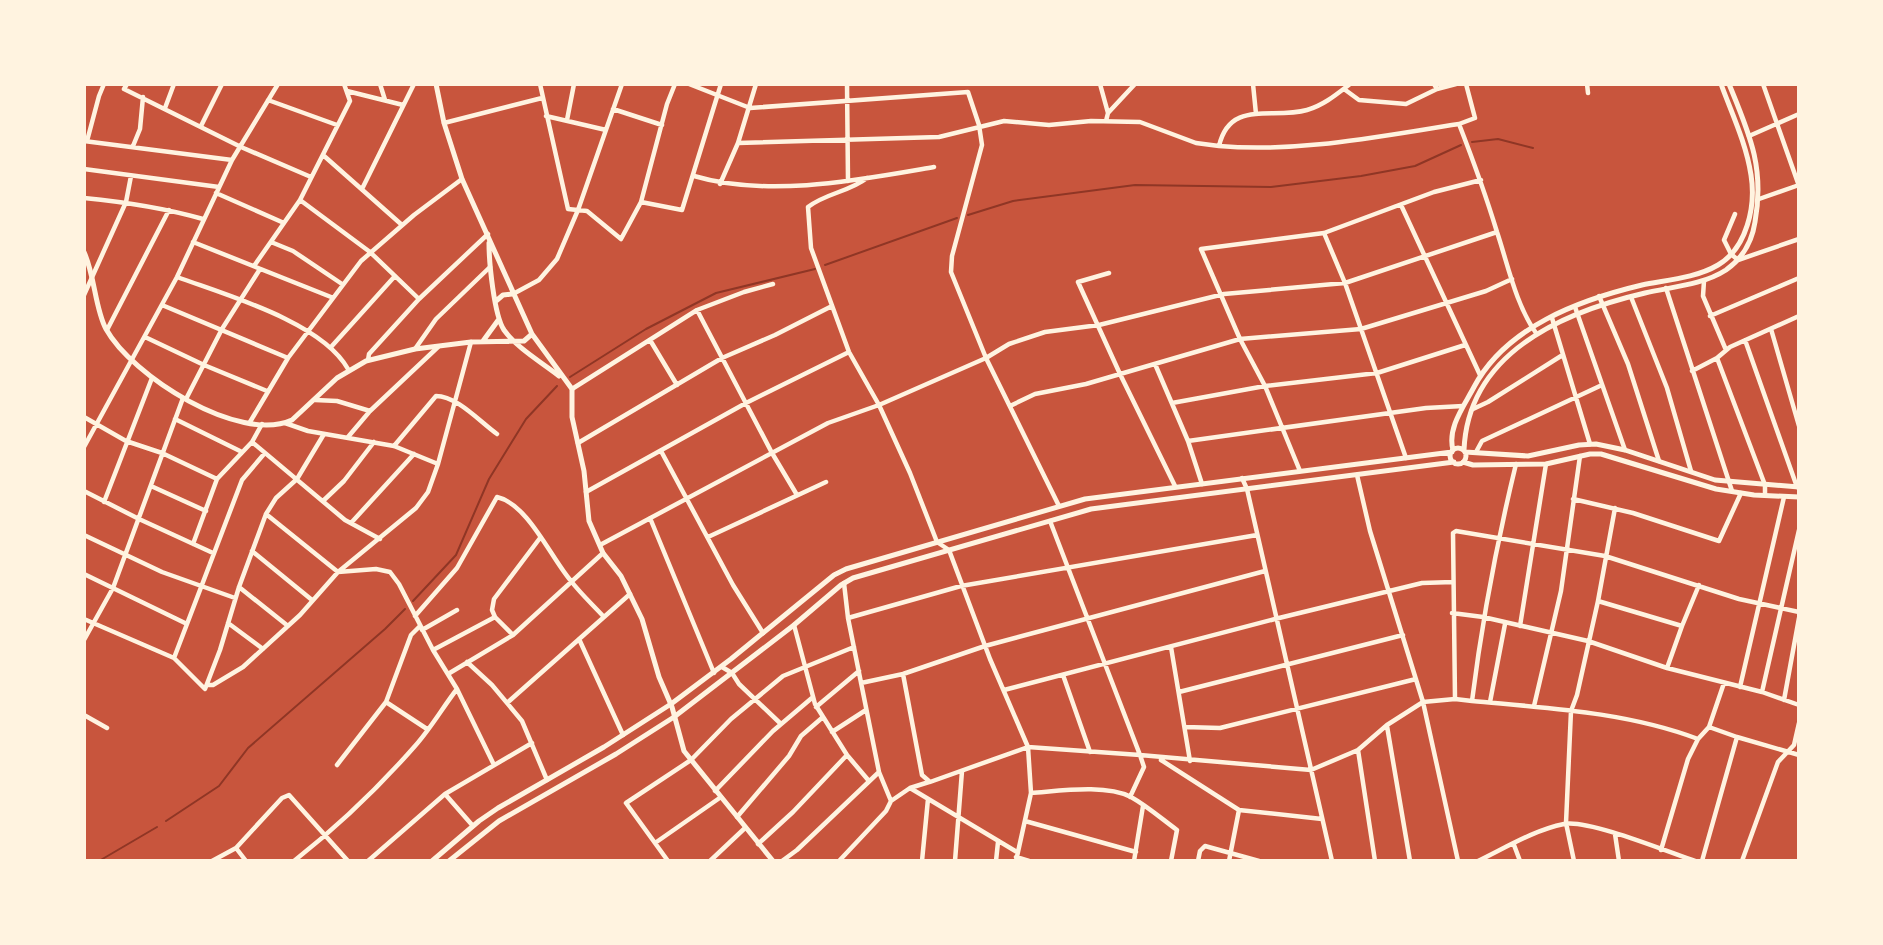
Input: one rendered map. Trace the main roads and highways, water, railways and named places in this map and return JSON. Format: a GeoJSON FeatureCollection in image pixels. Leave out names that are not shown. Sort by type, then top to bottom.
{"type":"FeatureCollection","features":[{"type":"Feature","properties":{"kind":"main road"},"geometry":{"type":"LineString","coordinates":[[436,84],[444,123],[463,180],[512,294],[532,334],[572,389],[572,417],[589,521],[603,553],[621,576],[642,619],[684,751],[773,861]]}},
{"type":"Feature","properties":{"kind":"main road"},"geometry":{"type":"LineString","coordinates":[[1454,462],[1451,434],[1480,375],[1493,358],[1532,327],[1600,296],[1700,273],[1720,264],[1737,249],[1745,232],[1750,209],[1751,177],[1745,149],[1720,84]]}},
{"type":"Feature","properties":{"kind":"main road"},"geometry":{"type":"LineString","coordinates":[[1463,462],[1465,431],[1487,380],[1499,364],[1536,333],[1603,304],[1703,281],[1725,271],[1744,254],[1753,234],[1760,182],[1753,148],[1729,84]]}},
{"type":"Feature","properties":{"kind":"main road"},"geometry":{"type":"LineString","coordinates":[[1745,149],[1753,148]]}},
{"type":"Feature","properties":{"kind":"main road"},"geometry":{"type":"LineString","coordinates":[[489,236],[490,267],[499,319],[514,341],[564,380]]}},
{"type":"Feature","properties":{"kind":"main road"},"geometry":{"type":"LineString","coordinates":[[84,252],[107,330],[133,360],[152,378],[184,398],[218,416],[250,422],[285,423],[292,420],[348,369],[368,360],[415,349],[471,342],[524,341],[532,334]]}},
{"type":"Feature","properties":{"kind":"main road"},"geometry":{"type":"LineString","coordinates":[[496,302],[503,295],[512,294]]}},
{"type":"Feature","properties":{"kind":"main road"},"geometry":{"type":"LineString","coordinates":[[483,341],[499,319]]}},
{"type":"Feature","properties":{"kind":"main road"},"geometry":{"type":"LineString","coordinates":[[432,861],[498,808],[671,704],[841,572],[1059,506],[1100,496],[1406,458],[1460,448],[1464,451],[1528,456],[1590,444],[1625,450],[1729,482],[1798,487]]}},
{"type":"Feature","properties":{"kind":"main road"},"geometry":{"type":"LineString","coordinates":[[449,861],[499,821],[674,718],[844,583],[853,578],[1050,521],[1099,508],[1454,462],[1473,465],[1546,464],[1601,454],[1732,492],[1799,497]]}},
{"type":"Feature","properties":{"kind":"waterway"},"geometry":{"type":"LineString","coordinates":[[1472,142],[1498,139],[1533,148]]}},
{"type":"Feature","properties":{"kind":"waterway"},"geometry":{"type":"LineString","coordinates":[[968,215],[1013,201],[1135,185],[1271,187],[1361,176],[1415,166],[1461,145]]}},
{"type":"Feature","properties":{"kind":"waterway"},"geometry":{"type":"LineString","coordinates":[[825,265],[957,218]]}},
{"type":"Feature","properties":{"kind":"waterway"},"geometry":{"type":"LineString","coordinates":[[570,377],[646,329],[716,293],[815,269]]}},
{"type":"Feature","properties":{"kind":"waterway"},"geometry":{"type":"LineString","coordinates":[[413,601],[456,555],[489,479],[526,419],[557,386]]}},
{"type":"Feature","properties":{"kind":"waterway"},"geometry":{"type":"LineString","coordinates":[[166,821],[219,786],[248,748],[405,609]]}},
{"type":"Feature","properties":{"kind":"waterway"},"geometry":{"type":"LineString","coordinates":[[99,861],[157,827]]}}]}
